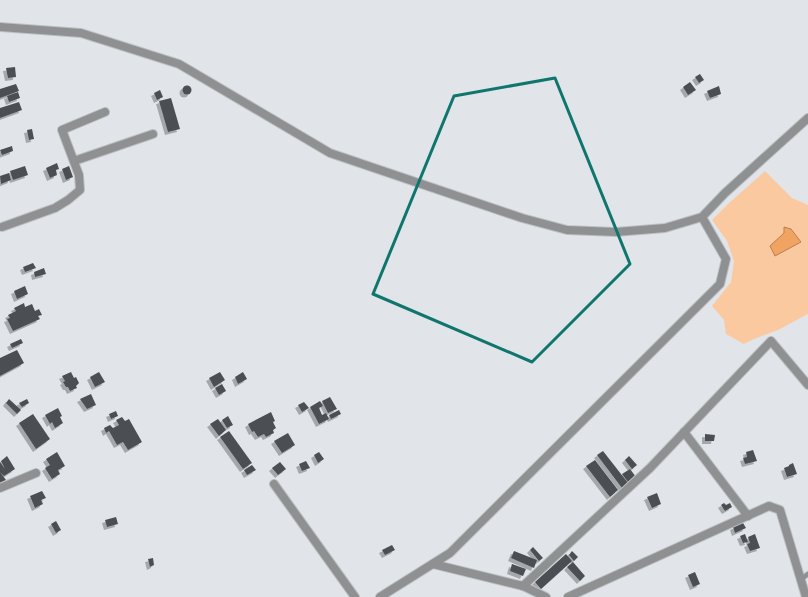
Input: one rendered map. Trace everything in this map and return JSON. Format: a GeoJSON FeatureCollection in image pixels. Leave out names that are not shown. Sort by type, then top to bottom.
{"type":"FeatureCollection","features":[{"type":"Feature","properties":{"kind":"street"},"geometry":{"type":"LineString","coordinates":[[0,27],[81,33],[179,64],[330,153],[522,218],[567,230],[616,232],[665,228],[702,217],[725,193],[808,118]]}},
{"type":"Feature","properties":{"kind":"street"},"geometry":{"type":"LineString","coordinates":[[1,225],[54,208],[68,200],[80,190],[79,175],[62,130],[105,112]]}},
{"type":"Feature","properties":{"kind":"street"},"geometry":{"type":"LineString","coordinates":[[74,161],[153,134]]}},
{"type":"Feature","properties":{"kind":"street"},"geometry":{"type":"LineString","coordinates":[[380,597],[450,553],[720,284],[726,259],[702,217]]}},
{"type":"Feature","properties":{"kind":"street"},"geometry":{"type":"LineString","coordinates":[[523,586],[650,468],[771,341],[808,385]]}},
{"type":"Feature","properties":{"kind":"street"},"geometry":{"type":"LineString","coordinates":[[684,432],[748,516]]}},
{"type":"Feature","properties":{"kind":"street"},"geometry":{"type":"LineString","coordinates":[[0,488],[36,473]]}},
{"type":"Feature","properties":{"kind":"street"},"geometry":{"type":"LineString","coordinates":[[274,484],[355,597]]}},
{"type":"Feature","properties":{"kind":"street"},"geometry":{"type":"LineString","coordinates":[[568,597],[769,506],[780,510],[806,597]]}},
{"type":"Feature","properties":{"kind":"street"},"geometry":{"type":"LineString","coordinates":[[433,564],[523,586],[546,597]]}},
{"type":"Feature","properties":{"kind":"lane"},"geometry":{"type":"LineString","coordinates":[[800,580],[808,574]]}},
{"type":"Feature","properties":{"kind":"highlighted area"},"geometry":{"type":"Polygon","coordinates":[[[555,78],[630,264],[532,362],[373,294],[454,96],[555,78]]]}},
{"type":"Feature","properties":{"kind":"shaded area"},"geometry":{"type":"Polygon","coordinates":[[[765,171],[792,198],[808,205],[808,314],[778,330],[744,344],[726,334],[724,320],[712,306],[731,282],[734,261],[727,241],[712,220],[765,171]]]}},
{"type":"Feature","properties":{"kind":"shaded area"},"geometry":{"type":"Polygon","coordinates":[[[784,227],[791,229],[801,242],[775,256],[770,246],[784,233],[784,227]]]}},
{"type":"Feature","properties":{"kind":"building"},"geometry":{"type":"Polygon","coordinates":[[[15,67],[16,77],[8,78],[6,68],[15,67]]]}},
{"type":"Feature","properties":{"kind":"building"},"geometry":{"type":"Polygon","coordinates":[[[700,74],[704,80],[699,83],[695,77],[700,74]]]}},
{"type":"Feature","properties":{"kind":"building"},"geometry":{"type":"Polygon","coordinates":[[[690,82],[696,90],[688,95],[683,87],[690,82]]]}},
{"type":"Feature","properties":{"kind":"building"},"geometry":{"type":"Polygon","coordinates":[[[16,84],[19,91],[0,98],[0,89],[16,84]]]}},
{"type":"Feature","properties":{"kind":"building"},"geometry":{"type":"Polygon","coordinates":[[[187,85],[192,90],[187,95],[182,90],[187,85]]]}},
{"type":"Feature","properties":{"kind":"building"},"geometry":{"type":"Polygon","coordinates":[[[719,86],[721,94],[710,98],[707,91],[719,86]]]}},
{"type":"Feature","properties":{"kind":"building"},"geometry":{"type":"Polygon","coordinates":[[[160,90],[163,97],[157,100],[154,93],[160,90]]]}},
{"type":"Feature","properties":{"kind":"building"},"geometry":{"type":"Polygon","coordinates":[[[18,92],[20,98],[9,102],[7,96],[18,92]]]}},
{"type":"Feature","properties":{"kind":"building"},"geometry":{"type":"Polygon","coordinates":[[[171,98],[180,129],[168,132],[159,101],[171,98]]]}},
{"type":"Feature","properties":{"kind":"building"},"geometry":{"type":"Polygon","coordinates":[[[19,102],[22,110],[0,118],[0,108],[19,102]]]}},
{"type":"Feature","properties":{"kind":"building"},"geometry":{"type":"Polygon","coordinates":[[[32,129],[34,139],[29,140],[27,130],[32,129]]]}},
{"type":"Feature","properties":{"kind":"building"},"geometry":{"type":"Polygon","coordinates":[[[12,146],[13,151],[2,155],[0,150],[12,146]]]}},
{"type":"Feature","properties":{"kind":"building"},"geometry":{"type":"Polygon","coordinates":[[[57,163],[59,169],[56,170],[57,175],[50,178],[46,168],[57,163]]]}},
{"type":"Feature","properties":{"kind":"building"},"geometry":{"type":"Polygon","coordinates":[[[25,166],[28,175],[13,180],[10,171],[25,166]]]}},
{"type":"Feature","properties":{"kind":"building"},"geometry":{"type":"Polygon","coordinates":[[[69,166],[73,177],[66,180],[62,169],[69,166]]]}},
{"type":"Feature","properties":{"kind":"building"},"geometry":{"type":"Polygon","coordinates":[[[9,173],[11,180],[1,184],[0,176],[9,173]]]}},
{"type":"Feature","properties":{"kind":"building"},"geometry":{"type":"Polygon","coordinates":[[[33,263],[36,268],[25,272],[23,267],[33,263]]]}},
{"type":"Feature","properties":{"kind":"building"},"geometry":{"type":"Polygon","coordinates":[[[44,268],[46,274],[35,277],[34,272],[44,268]]]}},
{"type":"Feature","properties":{"kind":"building"},"geometry":{"type":"Polygon","coordinates":[[[25,286],[28,294],[17,299],[14,291],[25,286]]]}},
{"type":"Feature","properties":{"kind":"building"},"geometry":{"type":"Polygon","coordinates":[[[24,303],[25,307],[32,304],[35,311],[39,309],[42,315],[38,316],[40,319],[13,331],[7,319],[10,318],[8,315],[16,311],[14,308],[24,303]]]}},
{"type":"Feature","properties":{"kind":"building"},"geometry":{"type":"Polygon","coordinates":[[[21,339],[23,343],[12,348],[10,344],[21,339]]]}},
{"type":"Feature","properties":{"kind":"building"},"geometry":{"type":"Polygon","coordinates":[[[17,350],[24,363],[0,376],[0,358],[17,350]]]}},
{"type":"Feature","properties":{"kind":"building"},"geometry":{"type":"Polygon","coordinates":[[[71,372],[79,383],[76,386],[77,388],[70,391],[63,382],[65,381],[62,376],[71,372]]]}},
{"type":"Feature","properties":{"kind":"building"},"geometry":{"type":"Polygon","coordinates":[[[99,372],[105,382],[95,387],[90,377],[99,372]]]}},
{"type":"Feature","properties":{"kind":"building"},"geometry":{"type":"Polygon","coordinates":[[[220,372],[225,380],[214,387],[209,378],[220,372]]]}},
{"type":"Feature","properties":{"kind":"building"},"geometry":{"type":"Polygon","coordinates":[[[243,372],[247,379],[238,384],[235,377],[243,372]]]}},
{"type":"Feature","properties":{"kind":"building"},"geometry":{"type":"Polygon","coordinates":[[[222,384],[226,391],[219,395],[215,388],[222,384]]]}},
{"type":"Feature","properties":{"kind":"building"},"geometry":{"type":"Polygon","coordinates":[[[91,394],[96,405],[87,409],[80,399],[91,394]]]}},
{"type":"Feature","properties":{"kind":"building"},"geometry":{"type":"Polygon","coordinates":[[[330,397],[337,409],[328,413],[322,401],[330,397]]]}},
{"type":"Feature","properties":{"kind":"building"},"geometry":{"type":"Polygon","coordinates":[[[9,399],[21,410],[17,414],[6,403],[9,399]]]}},
{"type":"Feature","properties":{"kind":"building"},"geometry":{"type":"Polygon","coordinates":[[[27,399],[29,403],[22,407],[19,403],[27,399]]]}},
{"type":"Feature","properties":{"kind":"building"},"geometry":{"type":"Polygon","coordinates":[[[320,401],[323,406],[319,408],[322,415],[326,413],[329,419],[319,424],[310,407],[320,401]]]}},
{"type":"Feature","properties":{"kind":"building"},"geometry":{"type":"Polygon","coordinates":[[[304,402],[309,408],[302,412],[298,405],[304,402]]]}},
{"type":"Feature","properties":{"kind":"building"},"geometry":{"type":"Polygon","coordinates":[[[58,408],[62,416],[60,417],[63,423],[55,428],[52,422],[50,424],[45,415],[58,408]]]}},
{"type":"Feature","properties":{"kind":"building"},"geometry":{"type":"Polygon","coordinates":[[[339,410],[341,414],[331,419],[329,415],[339,410]]]}},
{"type":"Feature","properties":{"kind":"building"},"geometry":{"type":"Polygon","coordinates":[[[116,411],[118,416],[111,419],[109,414],[116,411]]]}},
{"type":"Feature","properties":{"kind":"building"},"geometry":{"type":"Polygon","coordinates":[[[271,412],[276,428],[273,430],[274,433],[266,437],[264,434],[258,437],[254,431],[252,432],[248,424],[271,412]]]}},
{"type":"Feature","properties":{"kind":"building"},"geometry":{"type":"Polygon","coordinates":[[[33,414],[50,439],[36,449],[19,423],[33,414]]]}},
{"type":"Feature","properties":{"kind":"building"},"geometry":{"type":"Polygon","coordinates":[[[228,416],[233,425],[227,428],[222,420],[228,416]]]}},
{"type":"Feature","properties":{"kind":"building"},"geometry":{"type":"Polygon","coordinates":[[[122,417],[125,421],[129,419],[142,442],[128,450],[123,442],[117,445],[109,431],[106,433],[104,428],[110,425],[113,428],[119,425],[116,420],[122,417]]]}},
{"type":"Feature","properties":{"kind":"building"},"geometry":{"type":"Polygon","coordinates":[[[218,419],[226,430],[219,436],[210,424],[218,419]]]}},
{"type":"Feature","properties":{"kind":"building"},"geometry":{"type":"Polygon","coordinates":[[[229,431],[252,463],[243,469],[220,437],[229,431]]]}},
{"type":"Feature","properties":{"kind":"building"},"geometry":{"type":"Polygon","coordinates":[[[288,433],[295,445],[282,453],[274,441],[288,433]]]}},
{"type":"Feature","properties":{"kind":"building"},"geometry":{"type":"Polygon","coordinates":[[[705,434],[715,435],[714,441],[705,441],[705,434]]]}},
{"type":"Feature","properties":{"kind":"building"},"geometry":{"type":"Polygon","coordinates":[[[753,450],[757,461],[745,464],[743,458],[747,457],[746,452],[753,450]]]}},
{"type":"Feature","properties":{"kind":"building"},"geometry":{"type":"Polygon","coordinates":[[[603,451],[628,483],[622,488],[597,455],[603,451]]]}},
{"type":"Feature","properties":{"kind":"building"},"geometry":{"type":"Polygon","coordinates":[[[57,452],[65,466],[58,470],[60,474],[52,479],[45,468],[50,465],[46,459],[57,452]]]}},
{"type":"Feature","properties":{"kind":"building"},"geometry":{"type":"Polygon","coordinates":[[[319,452],[324,459],[318,463],[314,455],[319,452]]]}},
{"type":"Feature","properties":{"kind":"building"},"geometry":{"type":"Polygon","coordinates":[[[7,456],[15,469],[4,476],[0,472],[0,462],[5,469],[1,461],[7,456]]]}},
{"type":"Feature","properties":{"kind":"building"},"geometry":{"type":"Polygon","coordinates":[[[629,456],[637,465],[632,469],[625,460],[629,456]]]}},
{"type":"Feature","properties":{"kind":"building"},"geometry":{"type":"Polygon","coordinates":[[[595,460],[618,490],[610,497],[586,466],[595,460]]]}},
{"type":"Feature","properties":{"kind":"building"},"geometry":{"type":"Polygon","coordinates":[[[306,461],[310,468],[302,471],[299,464],[306,461]]]}},
{"type":"Feature","properties":{"kind":"building"},"geometry":{"type":"Polygon","coordinates":[[[280,462],[286,469],[278,475],[272,468],[280,462]]]}},
{"type":"Feature","properties":{"kind":"building"},"geometry":{"type":"Polygon","coordinates":[[[793,463],[797,474],[787,477],[784,468],[793,463]]]}},
{"type":"Feature","properties":{"kind":"building"},"geometry":{"type":"Polygon","coordinates":[[[252,465],[256,470],[247,475],[244,470],[252,465]]]}},
{"type":"Feature","properties":{"kind":"building"},"geometry":{"type":"Polygon","coordinates":[[[630,469],[636,477],[628,482],[622,474],[630,469]]]}},
{"type":"Feature","properties":{"kind":"building"},"geometry":{"type":"Polygon","coordinates":[[[0,472],[6,480],[0,483],[0,472]]]}},
{"type":"Feature","properties":{"kind":"building"},"geometry":{"type":"Polygon","coordinates":[[[42,491],[46,498],[41,500],[43,504],[35,508],[30,496],[42,491]]]}},
{"type":"Feature","properties":{"kind":"building"},"geometry":{"type":"Polygon","coordinates":[[[657,493],[661,504],[652,508],[647,497],[657,493]]]}},
{"type":"Feature","properties":{"kind":"building"},"geometry":{"type":"Polygon","coordinates":[[[724,503],[726,505],[730,503],[732,507],[725,511],[721,505],[724,503]]]}},
{"type":"Feature","properties":{"kind":"building"},"geometry":{"type":"Polygon","coordinates":[[[116,517],[118,524],[107,527],[105,520],[116,517]]]}},
{"type":"Feature","properties":{"kind":"building"},"geometry":{"type":"Polygon","coordinates":[[[56,521],[61,530],[56,533],[51,524],[56,521]]]}},
{"type":"Feature","properties":{"kind":"building"},"geometry":{"type":"Polygon","coordinates":[[[743,523],[746,528],[735,533],[733,527],[743,523]]]}},
{"type":"Feature","properties":{"kind":"building"},"geometry":{"type":"Polygon","coordinates":[[[745,534],[748,542],[743,543],[740,536],[745,534]]]}},
{"type":"Feature","properties":{"kind":"building"},"geometry":{"type":"Polygon","coordinates":[[[755,534],[760,548],[750,551],[747,544],[750,543],[748,537],[755,534]]]}},
{"type":"Feature","properties":{"kind":"building"},"geometry":{"type":"Polygon","coordinates":[[[392,545],[395,550],[385,555],[382,550],[392,545]]]}},
{"type":"Feature","properties":{"kind":"building"},"geometry":{"type":"Polygon","coordinates":[[[533,547],[543,558],[539,561],[530,550],[533,547]]]}},
{"type":"Feature","properties":{"kind":"building"},"geometry":{"type":"Polygon","coordinates":[[[514,551],[537,560],[534,568],[511,558],[514,551]]]}},
{"type":"Feature","properties":{"kind":"building"},"geometry":{"type":"Polygon","coordinates":[[[572,551],[578,557],[574,561],[569,555],[572,551]]]}},
{"type":"Feature","properties":{"kind":"building"},"geometry":{"type":"Polygon","coordinates":[[[566,554],[572,561],[541,589],[535,582],[566,554]]]}},
{"type":"Feature","properties":{"kind":"building"},"geometry":{"type":"Polygon","coordinates":[[[153,558],[154,565],[150,567],[148,559],[153,558]]]}},
{"type":"Feature","properties":{"kind":"building"},"geometry":{"type":"Polygon","coordinates":[[[573,562],[585,576],[580,581],[567,567],[573,562]]]}},
{"type":"Feature","properties":{"kind":"building"},"geometry":{"type":"Polygon","coordinates":[[[512,564],[526,569],[523,576],[510,571],[512,564]]]}},
{"type":"Feature","properties":{"kind":"building"},"geometry":{"type":"Polygon","coordinates":[[[695,572],[700,584],[693,587],[688,575],[695,572]]]}}]}
